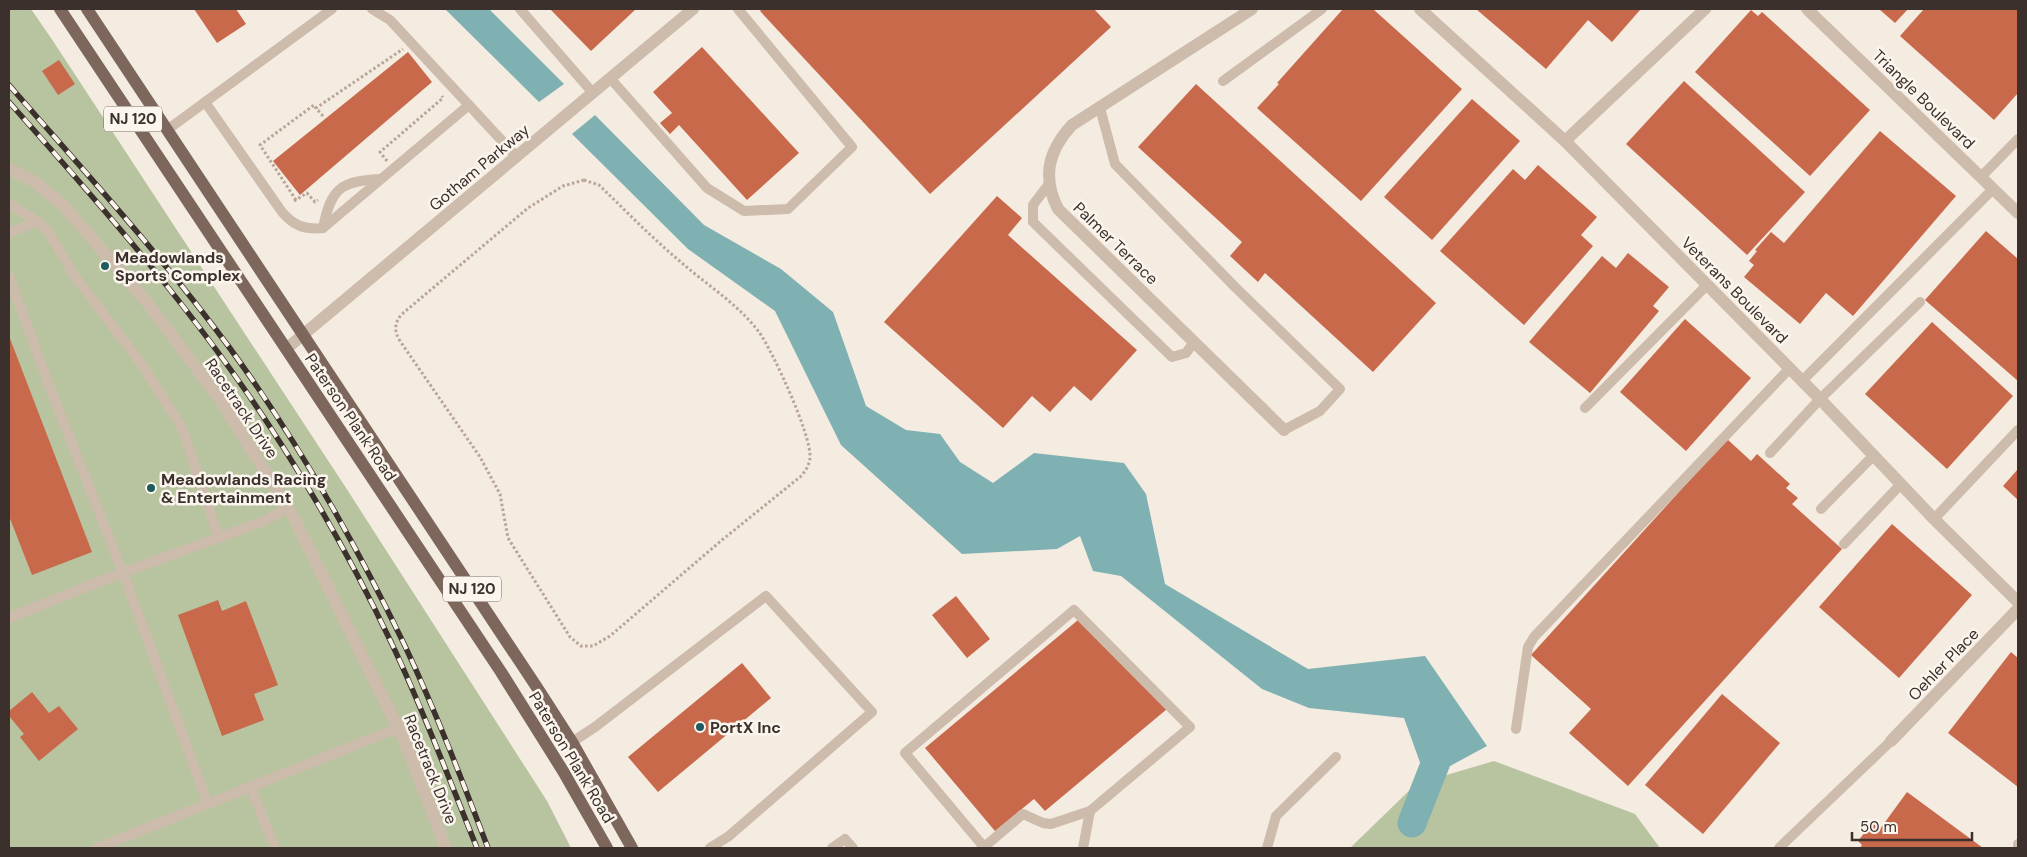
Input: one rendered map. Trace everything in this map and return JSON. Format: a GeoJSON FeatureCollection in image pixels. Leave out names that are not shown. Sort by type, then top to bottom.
{"type":"FeatureCollection","features":[{"type":"Feature","properties":{"kind":"main road","name":"Paterson Plank Road"},"geometry":{"type":"LineString","coordinates":[[60,9],[516,696],[563,771],[607,848]]}},
{"type":"Feature","properties":{"kind":"main road","name":"Paterson Plank Road"},"geometry":{"type":"LineString","coordinates":[[87,9],[503,635],[572,742],[632,848]]}},
{"type":"Feature","properties":{"kind":"street","name":"Gotham Parkway"},"geometry":{"type":"LineString","coordinates":[[286,349],[693,9]]}},
{"type":"Feature","properties":{"kind":"street","name":"Palmer Terrace"},"geometry":{"type":"LineString","coordinates":[[1252,9],[1072,126],[1060,138],[1053,152],[1049,168],[1049,184],[1058,209],[1284,430]]}},
{"type":"Feature","properties":{"kind":"street","name":"Veterans Boulevard"},"geometry":{"type":"LineString","coordinates":[[1420,9],[1565,141],[1790,368],[1934,519],[2018,602]]}},
{"type":"Feature","properties":{"kind":"street"},"geometry":{"type":"LineString","coordinates":[[1565,141],[1705,9]]}},
{"type":"Feature","properties":{"kind":"street","name":"Triangle Boulevard"},"geometry":{"type":"LineString","coordinates":[[1807,9],[2018,213]]}},
{"type":"Feature","properties":{"kind":"street","name":"Racetrack Drive"},"geometry":{"type":"LineString","coordinates":[[9,169],[35,182],[63,205],[146,302],[221,401],[288,508],[398,728],[446,848]]}},
{"type":"Feature","properties":{"kind":"street","name":"Oehler Place"},"geometry":{"type":"LineString","coordinates":[[1891,741],[2018,609]]}},
{"type":"Feature","properties":{"kind":"lane"},"geometry":{"type":"LineString","coordinates":[[167,130],[332,9]]}},
{"type":"Feature","properties":{"kind":"lane"},"geometry":{"type":"LineString","coordinates":[[372,9],[390,20],[517,156]]}},
{"type":"Feature","properties":{"kind":"lane"},"geometry":{"type":"LineString","coordinates":[[520,9],[593,93]]}},
{"type":"Feature","properties":{"kind":"lane"},"geometry":{"type":"LineString","coordinates":[[610,78],[707,188],[744,212],[788,210],[852,146],[738,9]]}},
{"type":"Feature","properties":{"kind":"lane"},"geometry":{"type":"LineString","coordinates":[[1223,81],[1322,9]]}},
{"type":"Feature","properties":{"kind":"lane"},"geometry":{"type":"LineString","coordinates":[[205,102],[289,221],[310,229],[323,228],[469,105]]}},
{"type":"Feature","properties":{"kind":"lane"},"geometry":{"type":"LineString","coordinates":[[1100,108],[1115,164],[1235,287],[1340,389],[1320,411],[1284,430]]}},
{"type":"Feature","properties":{"kind":"lane"},"geometry":{"type":"LineString","coordinates":[[1981,177],[2018,139]]}},
{"type":"Feature","properties":{"kind":"lane"},"geometry":{"type":"LineString","coordinates":[[323,228],[327,206],[340,187],[359,180],[380,179]]}},
{"type":"Feature","properties":{"kind":"lane"},"geometry":{"type":"LineString","coordinates":[[1049,184],[1033,205],[1034,222],[1172,357],[1186,353],[1194,342]]}},
{"type":"Feature","properties":{"kind":"lane"},"geometry":{"type":"LineString","coordinates":[[1802,381],[1993,189]]}},
{"type":"Feature","properties":{"kind":"lane"},"geometry":{"type":"LineString","coordinates":[[9,204],[48,231],[73,274],[143,366],[182,428],[219,538]]}},
{"type":"Feature","properties":{"kind":"lane"},"geometry":{"type":"LineString","coordinates":[[9,232],[36,221]]}},
{"type":"Feature","properties":{"kind":"lane"},"geometry":{"type":"LineString","coordinates":[[9,276],[50,388],[123,574],[208,804]]}},
{"type":"Feature","properties":{"kind":"lane"},"geometry":{"type":"LineString","coordinates":[[1585,408],[1707,285]]}},
{"type":"Feature","properties":{"kind":"lane"},"geometry":{"type":"LineString","coordinates":[[1770,453],[1820,399],[1920,302]]}},
{"type":"Feature","properties":{"kind":"lane"},"geometry":{"type":"LineString","coordinates":[[1516,729],[1528,647],[1534,637],[1790,368]]}},
{"type":"Feature","properties":{"kind":"lane"},"geometry":{"type":"LineString","coordinates":[[1934,519],[2018,430]]}},
{"type":"Feature","properties":{"kind":"lane"},"geometry":{"type":"LineString","coordinates":[[1822,509],[1874,455]]}},
{"type":"Feature","properties":{"kind":"lane"},"geometry":{"type":"LineString","coordinates":[[1844,544],[1901,484]]}},
{"type":"Feature","properties":{"kind":"lane"},"geometry":{"type":"LineString","coordinates":[[9,618],[264,521],[288,508]]}},
{"type":"Feature","properties":{"kind":"lane"},"geometry":{"type":"LineString","coordinates":[[572,742],[595,727],[766,596],[872,712],[729,836],[710,848]]}},
{"type":"Feature","properties":{"kind":"lane"},"geometry":{"type":"LineString","coordinates":[[1083,848],[1090,811],[1190,728],[1074,610],[905,753],[984,847],[1023,814],[1043,823],[1051,824],[1090,811]]}},
{"type":"Feature","properties":{"kind":"lane"},"geometry":{"type":"LineString","coordinates":[[97,848],[398,728]]}},
{"type":"Feature","properties":{"kind":"lane"},"geometry":{"type":"LineString","coordinates":[[1779,848],[1891,741]]}},
{"type":"Feature","properties":{"kind":"lane"},"geometry":{"type":"LineString","coordinates":[[1267,848],[1276,816],[1336,757]]}},
{"type":"Feature","properties":{"kind":"lane"},"geometry":{"type":"LineString","coordinates":[[251,788],[275,848]]}},
{"type":"Feature","properties":{"kind":"lane"},"geometry":{"type":"LineString","coordinates":[[832,848],[845,839],[853,848]]}},
{"type":"Feature","properties":{"kind":"path"},"geometry":{"type":"LineString","coordinates":[[316,108],[404,49],[408,49]]}},
{"type":"Feature","properties":{"kind":"path"},"geometry":{"type":"LineString","coordinates":[[386,165],[387,161],[380,152],[443,98],[441,92]]}},
{"type":"Feature","properties":{"kind":"path"},"geometry":{"type":"LineString","coordinates":[[322,196],[315,202],[307,193],[295,201],[260,145],[314,105],[323,116]]}},
{"type":"Feature","properties":{"kind":"path"},"geometry":{"type":"LineString","coordinates":[[584,180],[599,185],[680,262],[744,315],[759,332],[773,356],[798,412],[810,450],[810,457],[805,471],[800,477],[722,540],[610,636],[593,646],[581,646],[570,637],[508,538],[500,494],[480,457],[397,336],[396,324],[402,314],[528,208],[563,186],[584,180]]}},
{"type":"Feature","properties":{"kind":"green space","name":"Meadowlands Sports Complex"},"geometry":{"type":"Polygon","coordinates":[[[9,9],[31,9],[53,41],[348,491],[547,801],[571,848],[9,848],[9,9]]]}},
{"type":"Feature","properties":{"kind":"green space"},"geometry":{"type":"Polygon","coordinates":[[[1494,761],[1635,814],[1660,848],[1350,848],[1416,784],[1494,761]]]}},
{"type":"Feature","properties":{"kind":"water"},"geometry":{"type":"Polygon","coordinates":[[[445,9],[489,9],[564,84],[539,102],[445,9]]]}},
{"type":"Feature","properties":{"kind":"water"},"geometry":{"type":"Polygon","coordinates":[[[595,115],[704,225],[781,269],[833,312],[866,406],[906,430],[940,434],[960,462],[993,483],[1034,453],[1124,463],[1146,494],[1165,584],[1308,669],[1425,656],[1487,746],[1426,779],[1404,718],[1309,708],[1262,689],[1121,576],[1093,571],[1080,536],[1057,549],[962,554],[841,445],[775,311],[688,249],[572,134],[595,115]]]}},
{"type":"Feature","properties":{"kind":"building"},"geometry":{"type":"Polygon","coordinates":[[[194,9],[236,9],[246,24],[217,43],[194,9]]]}},
{"type":"Feature","properties":{"kind":"building"},"geometry":{"type":"Polygon","coordinates":[[[550,9],[636,9],[591,51],[550,9]]]}},
{"type":"Feature","properties":{"kind":"building"},"geometry":{"type":"Polygon","coordinates":[[[762,9],[1094,9],[1111,27],[930,194],[760,11],[762,9]]]}},
{"type":"Feature","properties":{"kind":"building"},"geometry":{"type":"Polygon","coordinates":[[[1343,9],[1373,9],[1462,89],[1361,201],[1257,108],[1343,9]]]}},
{"type":"Feature","properties":{"kind":"building"},"geometry":{"type":"Polygon","coordinates":[[[1476,9],[1640,10],[1612,42],[1588,20],[1546,69],[1476,9]]]}},
{"type":"Feature","properties":{"kind":"building"},"geometry":{"type":"Polygon","coordinates":[[[1879,9],[1908,9],[1895,23],[1879,9]]]}},
{"type":"Feature","properties":{"kind":"building"},"geometry":{"type":"Polygon","coordinates":[[[1924,9],[2018,9],[2018,93],[1994,120],[1900,36],[1924,9]]]}},
{"type":"Feature","properties":{"kind":"building"},"geometry":{"type":"Polygon","coordinates":[[[1751,10],[1758,16],[1762,12],[1870,110],[1810,176],[1695,72],[1751,10]]]}},
{"type":"Feature","properties":{"kind":"building"},"geometry":{"type":"Polygon","coordinates":[[[702,47],[799,153],[747,200],[679,125],[670,134],[660,123],[672,113],[653,92],[702,47]]]}},
{"type":"Feature","properties":{"kind":"building"},"geometry":{"type":"Polygon","coordinates":[[[408,52],[432,82],[300,195],[273,161],[408,52]]]}},
{"type":"Feature","properties":{"kind":"building"},"geometry":{"type":"Polygon","coordinates":[[[59,60],[75,84],[58,95],[42,71],[59,60]]]}},
{"type":"Feature","properties":{"kind":"building"},"geometry":{"type":"Polygon","coordinates":[[[1684,81],[1805,192],[1747,255],[1626,144],[1684,81]]]}},
{"type":"Feature","properties":{"kind":"building"},"geometry":{"type":"Polygon","coordinates":[[[1196,84],[1436,303],[1373,372],[1265,273],[1258,282],[1230,256],[1242,242],[1138,147],[1196,84]]]}},
{"type":"Feature","properties":{"kind":"building"},"geometry":{"type":"Polygon","coordinates":[[[1472,99],[1520,141],[1432,240],[1384,197],[1472,99]]]}},
{"type":"Feature","properties":{"kind":"building"},"geometry":{"type":"Polygon","coordinates":[[[1880,131],[1956,196],[1853,316],[1826,293],[1800,324],[1744,277],[1754,265],[1749,261],[1757,251],[1755,250],[1771,232],[1784,243],[1880,131]]]}},
{"type":"Feature","properties":{"kind":"building"},"geometry":{"type":"Polygon","coordinates":[[[1538,165],[1597,217],[1581,235],[1593,246],[1524,325],[1440,251],[1513,169],[1525,180],[1538,165]]]}},
{"type":"Feature","properties":{"kind":"building"},"geometry":{"type":"Polygon","coordinates":[[[997,196],[1022,218],[1008,235],[1137,350],[1091,401],[1074,386],[1050,412],[1032,396],[1003,428],[884,322],[997,196]]]}},
{"type":"Feature","properties":{"kind":"building"},"geometry":{"type":"Polygon","coordinates":[[[1986,231],[2018,259],[2018,381],[1925,300],[1986,231]]]}},
{"type":"Feature","properties":{"kind":"building"},"geometry":{"type":"Polygon","coordinates":[[[1628,253],[1669,287],[1653,306],[1659,311],[1590,393],[1529,342],[1602,256],[1616,268],[1628,253]]]}},
{"type":"Feature","properties":{"kind":"building"},"geometry":{"type":"Polygon","coordinates":[[[1685,319],[1751,378],[1686,451],[1620,392],[1685,319]]]}},
{"type":"Feature","properties":{"kind":"building"},"geometry":{"type":"Polygon","coordinates":[[[1932,322],[2013,396],[1947,469],[1865,394],[1932,322]]]}},
{"type":"Feature","properties":{"kind":"building"},"geometry":{"type":"Polygon","coordinates":[[[9,336],[92,552],[32,575],[9,516],[9,336]]]}},
{"type":"Feature","properties":{"kind":"building"},"geometry":{"type":"Polygon","coordinates":[[[1727,439],[1751,461],[1757,454],[1790,484],[1786,488],[1798,498],[1792,504],[1842,549],[1628,786],[1569,733],[1591,709],[1531,655],[1727,439]]]}},
{"type":"Feature","properties":{"kind":"building"},"geometry":{"type":"Polygon","coordinates":[[[2018,469],[2018,500],[2003,486],[2018,469]]]}},
{"type":"Feature","properties":{"kind":"building"},"geometry":{"type":"Polygon","coordinates":[[[1892,524],[1972,595],[1899,678],[1819,607],[1892,524]]]}},
{"type":"Feature","properties":{"kind":"building"},"geometry":{"type":"Polygon","coordinates":[[[956,596],[990,639],[967,658],[932,615],[956,596]]]}},
{"type":"Feature","properties":{"kind":"building"},"geometry":{"type":"Polygon","coordinates":[[[218,600],[222,611],[246,601],[278,685],[254,694],[264,720],[222,736],[178,615],[218,600]]]}},
{"type":"Feature","properties":{"kind":"building"},"geometry":{"type":"Polygon","coordinates":[[[1078,620],[1167,709],[1045,811],[1034,799],[995,831],[925,748],[1078,620]]]}},
{"type":"Feature","properties":{"kind":"building"},"geometry":{"type":"Polygon","coordinates":[[[2011,652],[2018,658],[2018,787],[1948,733],[2011,652]]]}},
{"type":"Feature","properties":{"kind":"building","name":"PortX Inc"},"geometry":{"type":"Polygon","coordinates":[[[742,663],[771,698],[658,792],[628,757],[742,663]]]}},
{"type":"Feature","properties":{"kind":"building"},"geometry":{"type":"Polygon","coordinates":[[[32,692],[49,713],[59,706],[78,729],[39,761],[20,737],[24,734],[9,716],[9,711],[32,692]]]}},
{"type":"Feature","properties":{"kind":"building"},"geometry":{"type":"Polygon","coordinates":[[[1722,694],[1780,743],[1703,834],[1645,785],[1722,694]]]}},
{"type":"Feature","properties":{"kind":"building"},"geometry":{"type":"Polygon","coordinates":[[[1907,792],[1983,848],[1860,848],[1862,845],[1858,841],[1872,823],[1880,829],[1907,792]]]}},
{"type":"Feature","properties":{"kind":"waterway"},"geometry":{"type":"LineString","coordinates":[[1412,823],[1445,739]]}},
{"type":"Feature","properties":{"kind":"railway"},"geometry":{"type":"LineString","coordinates":[[9,85],[176,279],[229,347],[278,418],[324,492],[386,607],[438,721],[488,848]]}},
{"type":"Feature","properties":{"kind":"railway"},"geometry":{"type":"LineString","coordinates":[[9,102],[153,269],[221,356],[283,447],[340,543],[391,642],[425,718],[477,848]]}},
{"type":"Feature","properties":{"kind":"place","name":"Meadowlands Sports Complex"},"geometry":{"type":"Point","coordinates":[105,266]}},
{"type":"Feature","properties":{"kind":"place","name":"Meadowlands Racing & Entertainment"},"geometry":{"type":"Point","coordinates":[151,488]}},
{"type":"Feature","properties":{"kind":"place","name":"PortX Inc"},"geometry":{"type":"Point","coordinates":[700,727]}}]}
